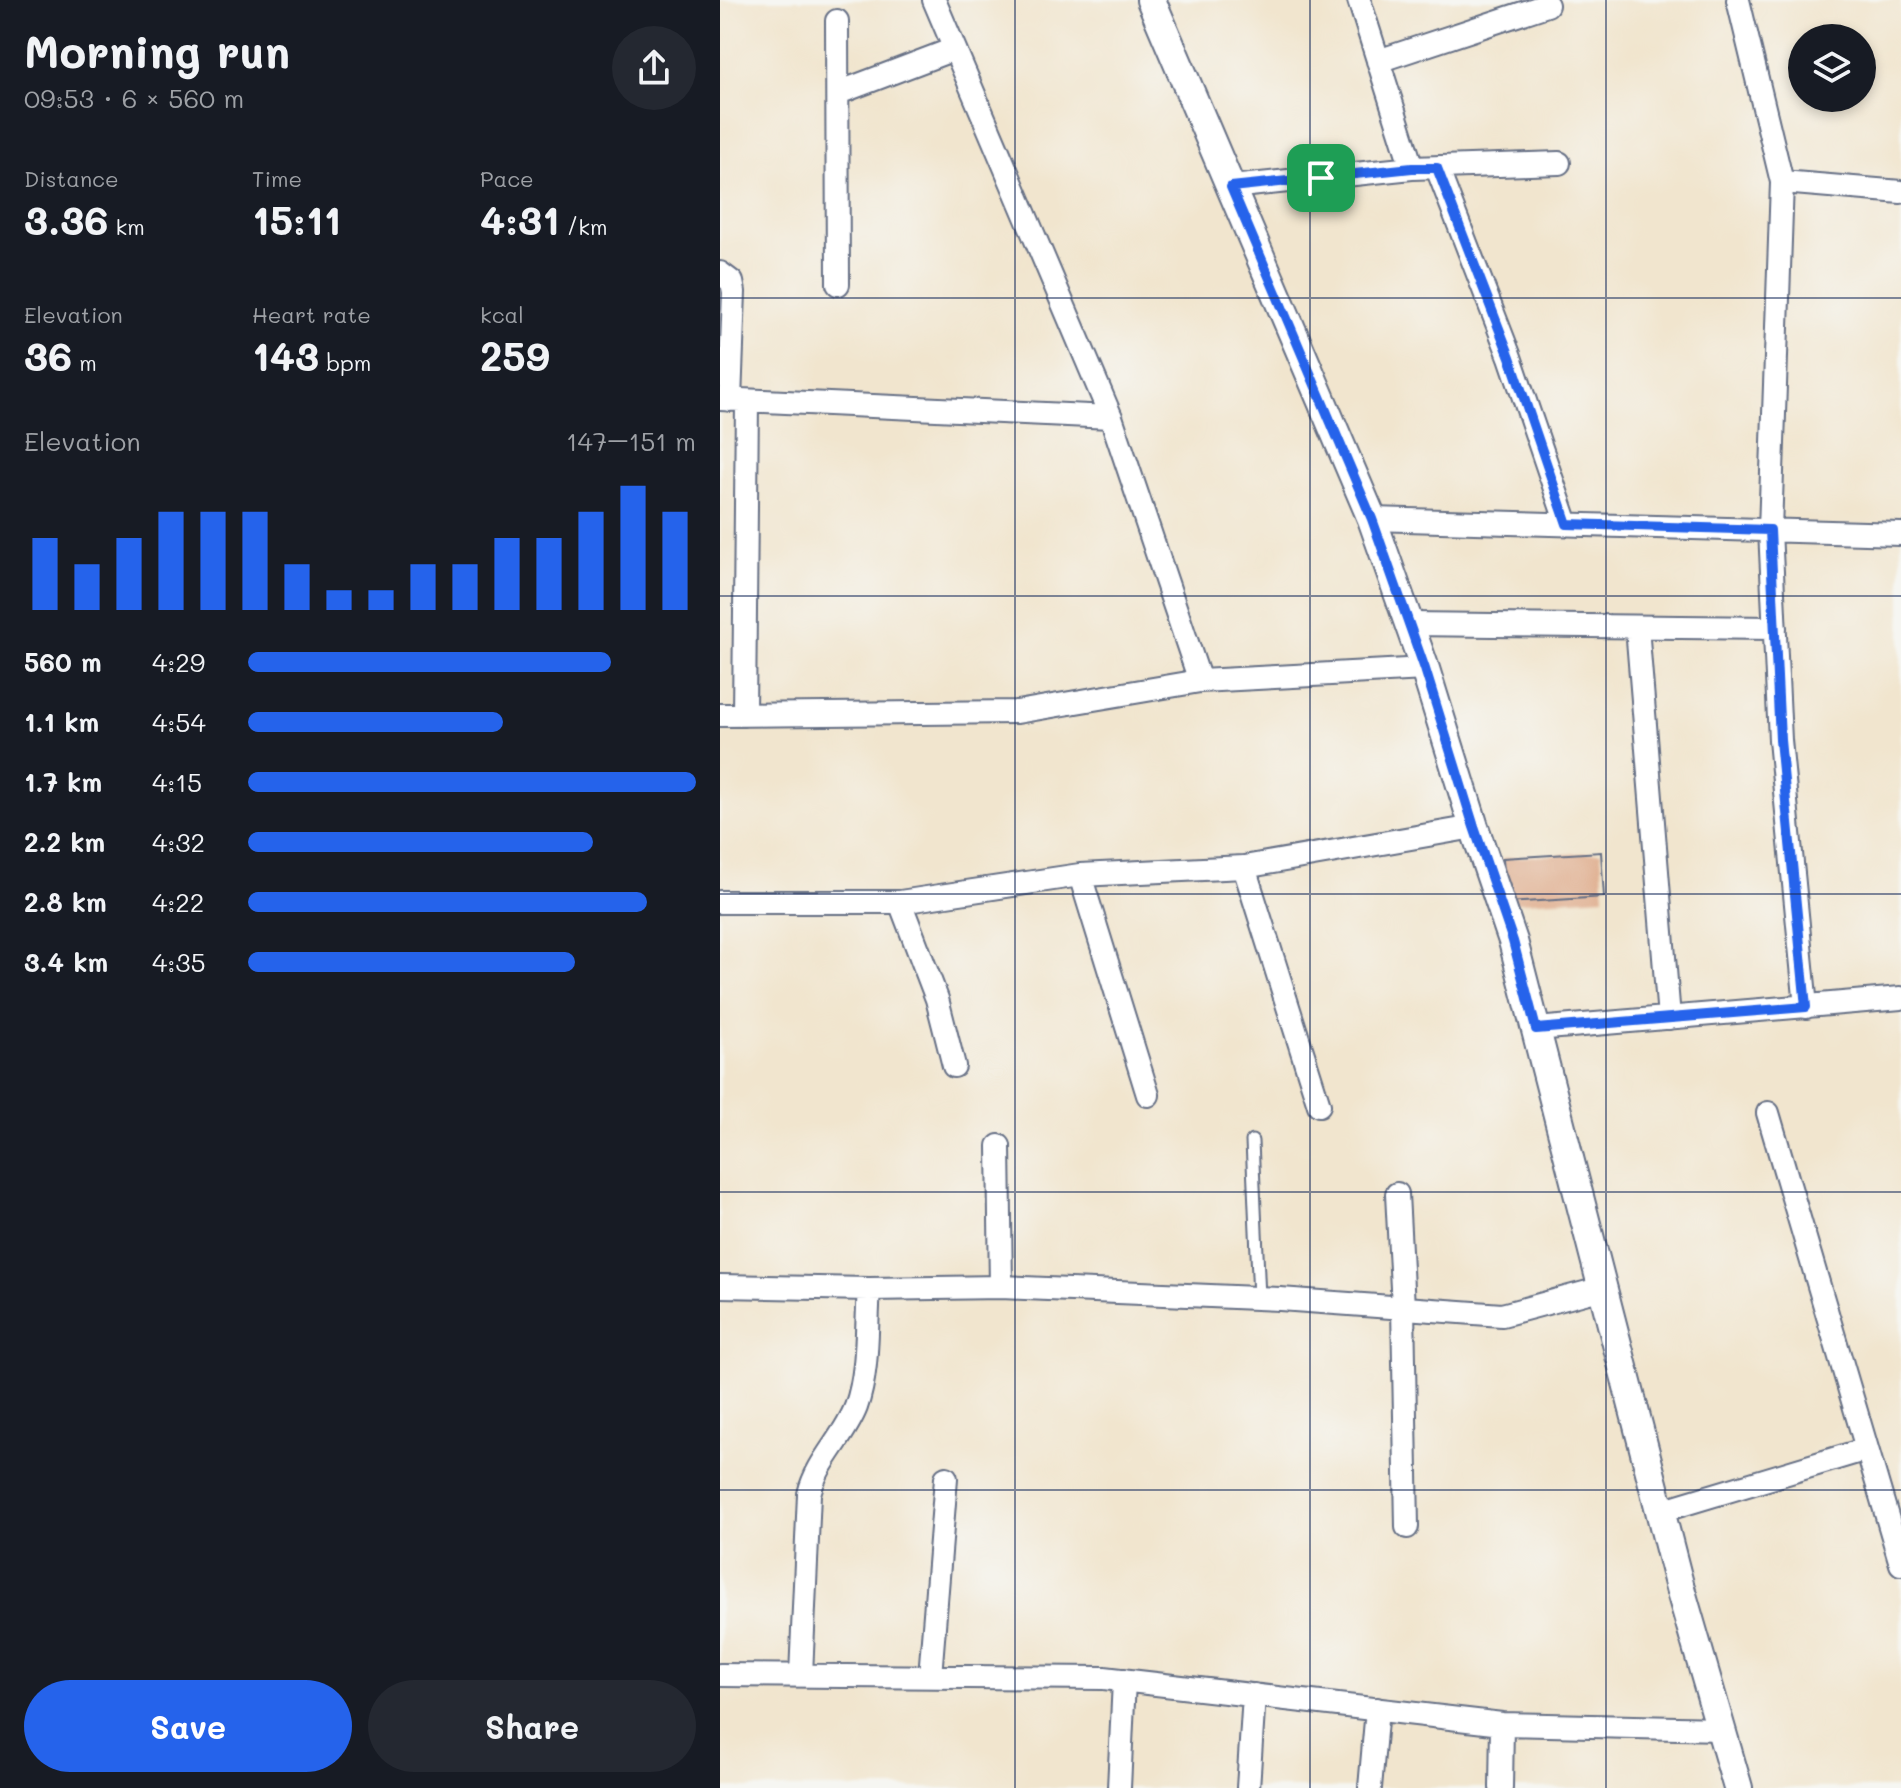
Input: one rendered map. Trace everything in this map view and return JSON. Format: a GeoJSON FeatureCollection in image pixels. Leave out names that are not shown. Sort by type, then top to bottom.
{"type":"FeatureCollection","features":[{"type":"Feature","properties":{"kind":"street"},"geometry":{"type":"LineString","coordinates":[[934,0],[1111,417],[1200,681]]}},
{"type":"Feature","properties":{"kind":"street"},"geometry":{"type":"LineString","coordinates":[[1151,0],[1372,519],[1425,669],[1513,941],[1661,1511],[1738,1788]]}},
{"type":"Feature","properties":{"kind":"street"},"geometry":{"type":"LineString","coordinates":[[1359,0],[1412,168]]}},
{"type":"Feature","properties":{"kind":"street"},"geometry":{"type":"LineString","coordinates":[[1738,0],[1782,182],[1770,530],[1780,740],[1806,1007]]}},
{"type":"Feature","properties":{"kind":"street"},"geometry":{"type":"LineString","coordinates":[[1378,61],[1547,5]]}},
{"type":"Feature","properties":{"kind":"street"},"geometry":{"type":"LineString","coordinates":[[837,21],[838,284]]}},
{"type":"Feature","properties":{"kind":"street"},"geometry":{"type":"LineString","coordinates":[[838,93],[954,49]]}},
{"type":"Feature","properties":{"kind":"street"},"geometry":{"type":"LineString","coordinates":[[1231,187],[1412,168],[1559,163]]}},
{"type":"Feature","properties":{"kind":"street"},"geometry":{"type":"LineString","coordinates":[[1437,168],[1510,357],[1567,524]]}},
{"type":"Feature","properties":{"kind":"street"},"geometry":{"type":"LineString","coordinates":[[1782,182],[1901,192]]}},
{"type":"Feature","properties":{"kind":"street"},"geometry":{"type":"LineString","coordinates":[[720,273],[732,282],[734,292],[732,400],[744,715]]}},
{"type":"Feature","properties":{"kind":"street"},"geometry":{"type":"LineString","coordinates":[[732,400],[1111,417]]}},
{"type":"Feature","properties":{"kind":"street"},"geometry":{"type":"LineString","coordinates":[[1372,519],[1901,534]]}},
{"type":"Feature","properties":{"kind":"street"},"geometry":{"type":"LineString","coordinates":[[1409,624],[1775,628]]}},
{"type":"Feature","properties":{"kind":"street"},"geometry":{"type":"LineString","coordinates":[[1637,627],[1669,1018]]}},
{"type":"Feature","properties":{"kind":"street"},"geometry":{"type":"LineString","coordinates":[[720,715],[1017,712],[1200,681],[1425,669]]}},
{"type":"Feature","properties":{"kind":"street"},"geometry":{"type":"LineString","coordinates":[[720,902],[900,902],[1080,875],[1244,867],[1474,827]]}},
{"type":"Feature","properties":{"kind":"street"},"geometry":{"type":"LineString","coordinates":[[1244,867],[1319,1105]]}},
{"type":"Feature","properties":{"kind":"street"},"geometry":{"type":"LineString","coordinates":[[1080,875],[1148,1095]]}},
{"type":"Feature","properties":{"kind":"street"},"geometry":{"type":"LineString","coordinates":[[900,902],[937,999],[954,1066]]}},
{"type":"Feature","properties":{"kind":"street"},"geometry":{"type":"LineString","coordinates":[[1536,1029],[1901,998]]}},
{"type":"Feature","properties":{"kind":"street"},"geometry":{"type":"LineString","coordinates":[[1768,1113],[1901,1564]]}},
{"type":"Feature","properties":{"kind":"street"},"geometry":{"type":"LineString","coordinates":[[999,1146],[1001,1287]]}},
{"type":"Feature","properties":{"kind":"street"},"geometry":{"type":"LineString","coordinates":[[1397,1194],[1403,1307],[1407,1527]]}},
{"type":"Feature","properties":{"kind":"street"},"geometry":{"type":"LineString","coordinates":[[720,1286],[869,1289],[1001,1287],[1259,1298],[1502,1315],[1603,1288]]}},
{"type":"Feature","properties":{"kind":"street"},"geometry":{"type":"LineString","coordinates":[[801,1675],[809,1494],[813,1479],[856,1406],[862,1381],[869,1289]]}},
{"type":"Feature","properties":{"kind":"street"},"geometry":{"type":"LineString","coordinates":[[1661,1511],[1867,1449]]}},
{"type":"Feature","properties":{"kind":"street"},"geometry":{"type":"LineString","coordinates":[[930,1676],[946,1478]]}},
{"type":"Feature","properties":{"kind":"street"},"geometry":{"type":"LineString","coordinates":[[720,1675],[1124,1680],[1502,1724],[1721,1729]]}},
{"type":"Feature","properties":{"kind":"street"},"geometry":{"type":"LineString","coordinates":[[1119,1788],[1124,1680]]}},
{"type":"Feature","properties":{"kind":"street"},"geometry":{"type":"LineString","coordinates":[[1248,1788],[1254,1695]]}},
{"type":"Feature","properties":{"kind":"street"},"geometry":{"type":"LineString","coordinates":[[1370,1788],[1377,1709]]}},
{"type":"Feature","properties":{"kind":"street"},"geometry":{"type":"LineString","coordinates":[[1501,1788],[1502,1724]]}},
{"type":"Feature","properties":{"kind":"lane"},"geometry":{"type":"LineString","coordinates":[[1252,1141],[1259,1298]]}},
{"type":"Feature","properties":{"kind":"building"},"geometry":{"type":"Polygon","coordinates":[[[1601,852],[1604,897],[1506,903],[1503,858],[1601,852]]]}},
{"type":"Feature","properties":{"kind":"route"},"geometry":{"type":"LineString","coordinates":[[1437,168],[1510,357],[1567,524],[1770,530],[1780,740],[1806,1007],[1536,1029],[1513,941],[1425,669],[1372,519],[1231,187],[1321,178],[1437,168]]}}]}
